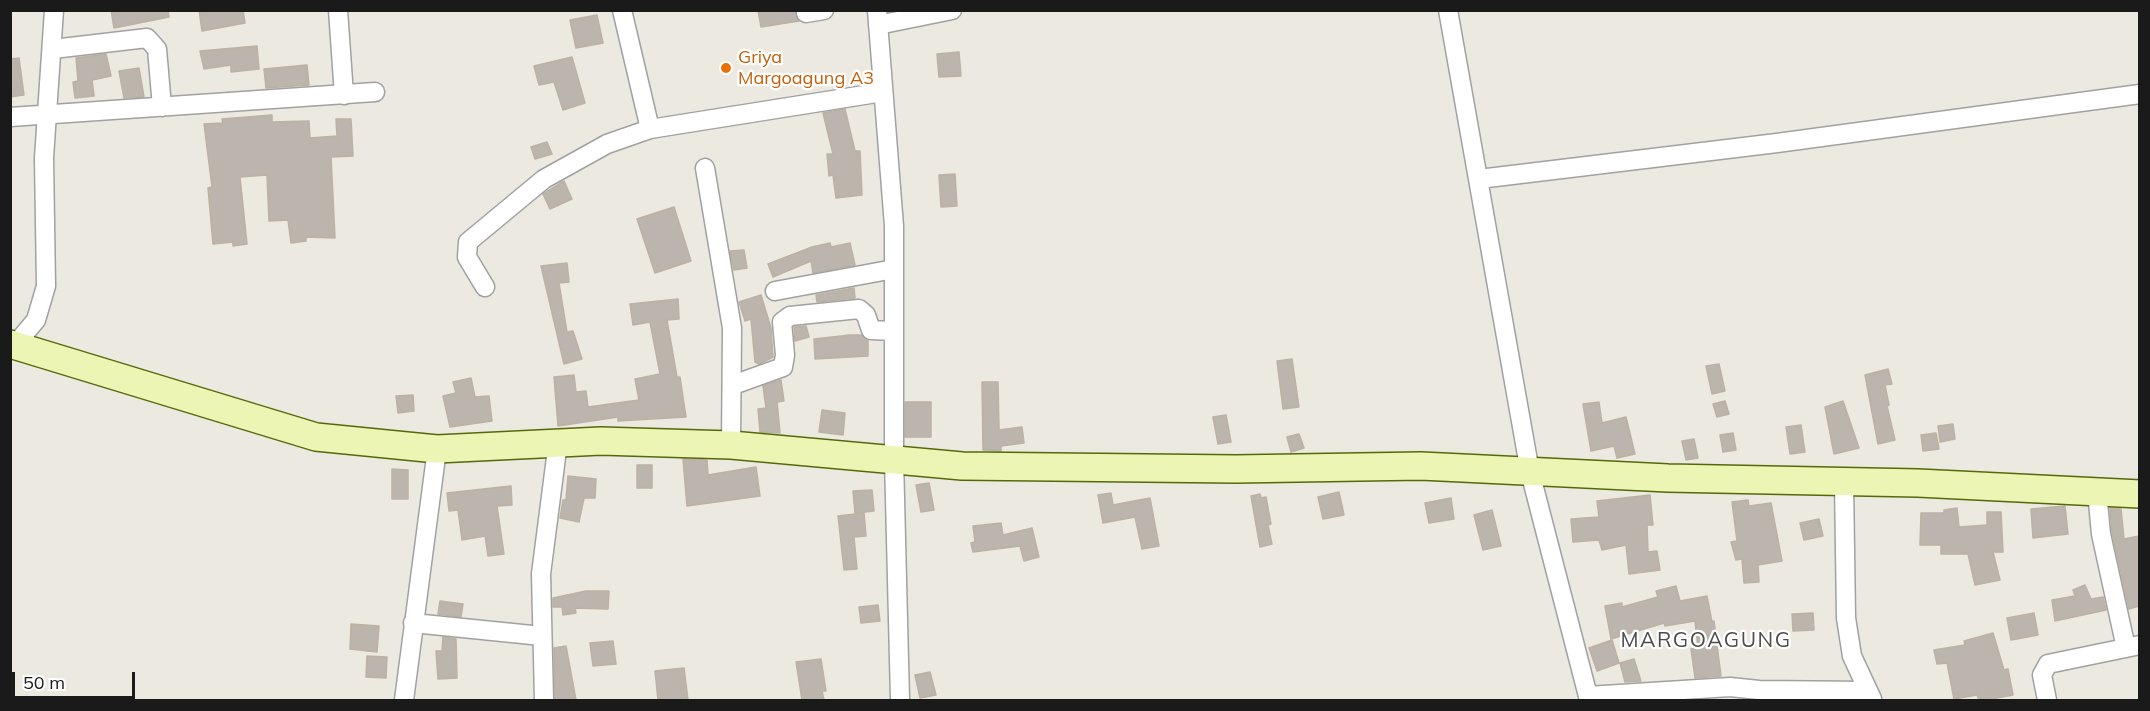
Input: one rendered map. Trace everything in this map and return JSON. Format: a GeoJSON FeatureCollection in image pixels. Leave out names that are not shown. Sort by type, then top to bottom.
{"type":"FeatureCollection","features":[{"type":"Feature","properties":{"kind":"street"},"geometry":{"type":"LineString","coordinates":[[54,10],[49,115],[44,158],[46,286],[40,310],[20,342],[316,437],[437,449],[602,441],[731,445],[962,466],[1236,469],[1421,466],[2139,494]]}},
{"type":"Feature","properties":{"kind":"street"},"geometry":{"type":"LineString","coordinates":[[338,10],[344,95]]}},
{"type":"Feature","properties":{"kind":"street"},"geometry":{"type":"LineString","coordinates":[[622,10],[650,129]]}},
{"type":"Feature","properties":{"kind":"street"},"geometry":{"type":"LineString","coordinates":[[806,13],[824,10]]}},
{"type":"Feature","properties":{"kind":"street"},"geometry":{"type":"LineString","coordinates":[[900,700],[894,459],[894,226],[878,18],[952,10]]}},
{"type":"Feature","properties":{"kind":"street"},"geometry":{"type":"LineString","coordinates":[[1448,10],[1530,472],[1588,698],[1730,687],[1870,696],[1852,656],[1846,618],[1844,482]]}},
{"type":"Feature","properties":{"kind":"street"},"geometry":{"type":"LineString","coordinates":[[53,49],[147,38],[157,48],[162,107]]}},
{"type":"Feature","properties":{"kind":"street"},"geometry":{"type":"LineString","coordinates":[[10,117],[375,92]]}},
{"type":"Feature","properties":{"kind":"street"},"geometry":{"type":"LineString","coordinates":[[484,286],[468,257],[466,249],[468,242],[478,231],[544,179],[607,144],[650,129],[883,92]]}},
{"type":"Feature","properties":{"kind":"street"},"geometry":{"type":"LineString","coordinates":[[1479,179],[1777,143],[2139,94]]}},
{"type":"Feature","properties":{"kind":"street"},"geometry":{"type":"LineString","coordinates":[[705,168],[730,302],[733,385],[731,445]]}},
{"type":"Feature","properties":{"kind":"street"},"geometry":{"type":"LineString","coordinates":[[775,291],[894,268]]}},
{"type":"Feature","properties":{"kind":"street"},"geometry":{"type":"LineString","coordinates":[[733,385],[783,367],[785,355],[782,321],[790,316],[859,309],[866,315],[871,330],[894,331]]}},
{"type":"Feature","properties":{"kind":"street"},"geometry":{"type":"LineString","coordinates":[[544,700],[541,574],[558,442]]}},
{"type":"Feature","properties":{"kind":"street"},"geometry":{"type":"LineString","coordinates":[[404,700],[437,449]]}},
{"type":"Feature","properties":{"kind":"street"},"geometry":{"type":"LineString","coordinates":[[2047,700],[2042,675],[2048,664],[2133,647],[2101,534],[2097,492]]}},
{"type":"Feature","properties":{"kind":"street"},"geometry":{"type":"LineString","coordinates":[[413,623],[542,636]]}},
{"type":"Feature","properties":{"kind":"building"},"geometry":{"type":"Polygon","coordinates":[[[111,10],[168,10],[169,17],[114,28],[111,10]]]}},
{"type":"Feature","properties":{"kind":"building"},"geometry":{"type":"Polygon","coordinates":[[[199,10],[243,10],[245,23],[202,31],[199,10]]]}},
{"type":"Feature","properties":{"kind":"building"},"geometry":{"type":"Polygon","coordinates":[[[758,10],[795,10],[799,21],[761,27],[758,10]]]}},
{"type":"Feature","properties":{"kind":"building"},"geometry":{"type":"Polygon","coordinates":[[[597,15],[603,43],[576,48],[570,20],[597,15]]]}},
{"type":"Feature","properties":{"kind":"building"},"geometry":{"type":"Polygon","coordinates":[[[257,46],[259,69],[231,72],[231,65],[204,69],[200,51],[257,46]]]}},
{"type":"Feature","properties":{"kind":"building"},"geometry":{"type":"Polygon","coordinates":[[[959,52],[961,76],[939,77],[937,54],[959,52]]]}},
{"type":"Feature","properties":{"kind":"building"},"geometry":{"type":"Polygon","coordinates":[[[106,54],[111,76],[92,80],[94,96],[75,98],[73,82],[78,81],[76,58],[106,54]]]}},
{"type":"Feature","properties":{"kind":"building"},"geometry":{"type":"Polygon","coordinates":[[[572,57],[585,103],[563,110],[554,82],[539,85],[534,66],[572,57]]]}},
{"type":"Feature","properties":{"kind":"building"},"geometry":{"type":"Polygon","coordinates":[[[19,58],[24,95],[10,97],[10,59],[19,58]]]}},
{"type":"Feature","properties":{"kind":"building"},"geometry":{"type":"Polygon","coordinates":[[[307,65],[309,85],[266,88],[264,69],[307,65]]]}},
{"type":"Feature","properties":{"kind":"building"},"geometry":{"type":"Polygon","coordinates":[[[139,68],[144,97],[124,98],[119,71],[139,68]]]}},
{"type":"Feature","properties":{"kind":"building"},"geometry":{"type":"Polygon","coordinates":[[[845,109],[855,151],[860,151],[862,195],[836,198],[833,175],[829,176],[827,154],[833,154],[823,113],[845,109]]]}},
{"type":"Feature","properties":{"kind":"building"},"geometry":{"type":"Polygon","coordinates":[[[272,115],[272,122],[309,121],[310,138],[337,136],[336,119],[351,119],[353,156],[331,157],[335,238],[306,237],[306,241],[291,243],[288,220],[269,221],[267,175],[240,177],[247,244],[233,246],[233,242],[213,244],[208,188],[212,187],[204,124],[223,123],[222,119],[272,115]]]}},
{"type":"Feature","properties":{"kind":"building"},"geometry":{"type":"Polygon","coordinates":[[[547,142],[552,154],[535,159],[531,147],[547,142]]]}},
{"type":"Feature","properties":{"kind":"building"},"geometry":{"type":"Polygon","coordinates":[[[955,174],[957,206],[941,207],[939,175],[955,174]]]}},
{"type":"Feature","properties":{"kind":"building"},"geometry":{"type":"Polygon","coordinates":[[[564,181],[572,199],[550,209],[543,194],[564,181]]]}},
{"type":"Feature","properties":{"kind":"building"},"geometry":{"type":"Polygon","coordinates":[[[674,207],[691,261],[655,273],[637,219],[674,207]]]}},
{"type":"Feature","properties":{"kind":"building"},"geometry":{"type":"Polygon","coordinates":[[[830,243],[831,247],[850,243],[855,265],[813,273],[811,261],[773,277],[768,264],[812,247],[830,243]]]}},
{"type":"Feature","properties":{"kind":"building"},"geometry":{"type":"Polygon","coordinates":[[[744,250],[747,268],[734,270],[730,251],[744,250]]]}},
{"type":"Feature","properties":{"kind":"building"},"geometry":{"type":"Polygon","coordinates":[[[567,263],[569,282],[559,283],[567,332],[573,331],[582,359],[564,364],[541,266],[567,263]]]}},
{"type":"Feature","properties":{"kind":"building"},"geometry":{"type":"Polygon","coordinates":[[[854,288],[855,298],[817,302],[816,295],[854,288]]]}},
{"type":"Feature","properties":{"kind":"building"},"geometry":{"type":"Polygon","coordinates":[[[761,295],[771,328],[773,357],[759,364],[755,362],[751,319],[745,321],[739,302],[761,295]]]}},
{"type":"Feature","properties":{"kind":"building"},"geometry":{"type":"Polygon","coordinates":[[[678,299],[679,319],[667,320],[677,377],[680,377],[686,417],[618,421],[618,417],[558,426],[554,377],[574,375],[576,392],[586,391],[588,407],[639,400],[635,379],[660,374],[650,322],[633,325],[630,304],[678,299]]]}},
{"type":"Feature","properties":{"kind":"building"},"geometry":{"type":"Polygon","coordinates":[[[806,326],[809,337],[795,341],[794,327],[806,326]]]}},
{"type":"Feature","properties":{"kind":"building"},"geometry":{"type":"Polygon","coordinates":[[[861,335],[868,340],[868,356],[815,359],[814,339],[861,335]]]}},
{"type":"Feature","properties":{"kind":"building"},"geometry":{"type":"Polygon","coordinates":[[[1292,359],[1299,407],[1283,409],[1277,361],[1292,359]]]}},
{"type":"Feature","properties":{"kind":"building"},"geometry":{"type":"Polygon","coordinates":[[[1719,364],[1725,391],[1712,394],[1706,366],[1719,364]]]}},
{"type":"Feature","properties":{"kind":"building"},"geometry":{"type":"Polygon","coordinates":[[[1888,369],[1892,384],[1885,385],[1889,405],[1887,406],[1895,440],[1878,444],[1865,375],[1888,369]]]}},
{"type":"Feature","properties":{"kind":"building"},"geometry":{"type":"Polygon","coordinates":[[[471,378],[475,397],[489,396],[492,421],[450,427],[443,396],[456,393],[453,382],[471,378]]]}},
{"type":"Feature","properties":{"kind":"building"},"geometry":{"type":"Polygon","coordinates":[[[781,380],[784,401],[777,402],[780,433],[760,432],[758,409],[766,408],[763,386],[781,380]]]}},
{"type":"Feature","properties":{"kind":"building"},"geometry":{"type":"Polygon","coordinates":[[[982,382],[998,382],[999,430],[1022,427],[1024,443],[1001,446],[1001,451],[983,450],[982,382]]]}},
{"type":"Feature","properties":{"kind":"building"},"geometry":{"type":"Polygon","coordinates":[[[413,395],[414,411],[398,413],[396,396],[413,395]]]}},
{"type":"Feature","properties":{"kind":"building"},"geometry":{"type":"Polygon","coordinates":[[[1725,401],[1729,414],[1717,417],[1713,404],[1725,401]]]}},
{"type":"Feature","properties":{"kind":"building"},"geometry":{"type":"Polygon","coordinates":[[[1843,401],[1859,448],[1834,454],[1825,407],[1843,401]]]}},
{"type":"Feature","properties":{"kind":"building"},"geometry":{"type":"Polygon","coordinates":[[[905,402],[931,402],[931,437],[905,437],[905,402]]]}},
{"type":"Feature","properties":{"kind":"building"},"geometry":{"type":"Polygon","coordinates":[[[1599,402],[1602,423],[1626,417],[1635,454],[1617,458],[1614,446],[1591,451],[1583,404],[1599,402]]]}},
{"type":"Feature","properties":{"kind":"building"},"geometry":{"type":"Polygon","coordinates":[[[822,410],[845,413],[843,435],[819,432],[822,410]]]}},
{"type":"Feature","properties":{"kind":"building"},"geometry":{"type":"Polygon","coordinates":[[[1226,415],[1231,442],[1218,444],[1213,417],[1226,415]]]}},
{"type":"Feature","properties":{"kind":"building"},"geometry":{"type":"Polygon","coordinates":[[[1953,424],[1955,439],[1940,442],[1938,426],[1953,424]]]}},
{"type":"Feature","properties":{"kind":"building"},"geometry":{"type":"Polygon","coordinates":[[[1801,425],[1805,452],[1790,454],[1786,427],[1801,425]]]}},
{"type":"Feature","properties":{"kind":"building"},"geometry":{"type":"Polygon","coordinates":[[[1733,433],[1736,450],[1723,452],[1720,435],[1733,433]]]}},
{"type":"Feature","properties":{"kind":"building"},"geometry":{"type":"Polygon","coordinates":[[[1936,433],[1939,449],[1923,451],[1921,435],[1936,433]]]}},
{"type":"Feature","properties":{"kind":"building"},"geometry":{"type":"Polygon","coordinates":[[[1299,434],[1304,448],[1291,452],[1287,437],[1299,434]]]}},
{"type":"Feature","properties":{"kind":"building"},"geometry":{"type":"Polygon","coordinates":[[[1694,439],[1698,458],[1686,460],[1682,441],[1694,439]]]}},
{"type":"Feature","properties":{"kind":"building"},"geometry":{"type":"Polygon","coordinates":[[[683,459],[707,460],[708,475],[756,467],[760,496],[687,506],[683,459]]]}},
{"type":"Feature","properties":{"kind":"building"},"geometry":{"type":"Polygon","coordinates":[[[637,465],[652,465],[652,488],[637,488],[637,465]]]}},
{"type":"Feature","properties":{"kind":"building"},"geometry":{"type":"Polygon","coordinates":[[[392,469],[408,470],[408,499],[392,499],[392,469]]]}},
{"type":"Feature","properties":{"kind":"building"},"geometry":{"type":"Polygon","coordinates":[[[568,476],[596,479],[595,498],[584,498],[579,522],[560,518],[563,500],[566,500],[568,476]]]}},
{"type":"Feature","properties":{"kind":"building"},"geometry":{"type":"Polygon","coordinates":[[[929,483],[934,510],[921,512],[916,485],[929,483]]]}},
{"type":"Feature","properties":{"kind":"building"},"geometry":{"type":"Polygon","coordinates":[[[511,486],[512,505],[497,506],[504,554],[488,556],[485,536],[462,540],[458,510],[449,511],[447,493],[511,486]]]}},
{"type":"Feature","properties":{"kind":"building"},"geometry":{"type":"Polygon","coordinates":[[[872,490],[874,511],[855,513],[853,491],[872,490]]]}},
{"type":"Feature","properties":{"kind":"building"},"geometry":{"type":"Polygon","coordinates":[[[1339,492],[1344,515],[1323,519],[1318,497],[1339,492]]]}},
{"type":"Feature","properties":{"kind":"building"},"geometry":{"type":"Polygon","coordinates":[[[1111,493],[1113,505],[1150,498],[1159,546],[1142,549],[1135,517],[1103,523],[1098,495],[1111,493]]]}},
{"type":"Feature","properties":{"kind":"building"},"geometry":{"type":"Polygon","coordinates":[[[1260,494],[1261,498],[1266,497],[1272,544],[1260,547],[1251,496],[1260,494]]]}},
{"type":"Feature","properties":{"kind":"building"},"geometry":{"type":"Polygon","coordinates":[[[1650,495],[1653,525],[1647,525],[1648,552],[1657,551],[1660,570],[1629,574],[1626,545],[1602,550],[1599,540],[1573,542],[1571,519],[1599,517],[1597,501],[1650,495]]]}},
{"type":"Feature","properties":{"kind":"building"},"geometry":{"type":"Polygon","coordinates":[[[1451,498],[1454,519],[1429,523],[1425,503],[1451,498]]]}},
{"type":"Feature","properties":{"kind":"building"},"geometry":{"type":"Polygon","coordinates":[[[1748,500],[1749,506],[1771,503],[1782,561],[1758,565],[1759,582],[1744,583],[1742,559],[1736,560],[1731,542],[1737,541],[1732,502],[1748,500]]]}},
{"type":"Feature","properties":{"kind":"building"},"geometry":{"type":"Polygon","coordinates":[[[2065,506],[2068,534],[2033,538],[2031,509],[2065,506]]]}},
{"type":"Feature","properties":{"kind":"building"},"geometry":{"type":"Polygon","coordinates":[[[1957,508],[1959,527],[1987,525],[1987,512],[2001,512],[2003,552],[1993,552],[2000,580],[1975,585],[1968,554],[1941,554],[1941,545],[1920,545],[1921,513],[1944,513],[1944,510],[1957,508]]]}},
{"type":"Feature","properties":{"kind":"building"},"geometry":{"type":"Polygon","coordinates":[[[2110,508],[2121,509],[2124,539],[2139,536],[2139,606],[2129,609],[2112,532],[2110,508]]]}},
{"type":"Feature","properties":{"kind":"building"},"geometry":{"type":"Polygon","coordinates":[[[1492,510],[1501,546],[1483,550],[1474,515],[1492,510]]]}},
{"type":"Feature","properties":{"kind":"building"},"geometry":{"type":"Polygon","coordinates":[[[864,513],[866,536],[854,537],[857,569],[844,570],[838,516],[864,513]]]}},
{"type":"Feature","properties":{"kind":"building"},"geometry":{"type":"Polygon","coordinates":[[[1819,519],[1823,536],[1804,540],[1800,523],[1819,519]]]}},
{"type":"Feature","properties":{"kind":"building"},"geometry":{"type":"Polygon","coordinates":[[[1001,523],[1003,535],[1032,528],[1039,557],[1024,561],[1020,546],[973,552],[971,543],[975,542],[973,526],[1001,523]]]}},
{"type":"Feature","properties":{"kind":"building"},"geometry":{"type":"Polygon","coordinates":[[[2085,585],[2091,599],[2103,597],[2106,610],[2055,621],[2052,600],[2075,596],[2073,590],[2085,585]]]}},
{"type":"Feature","properties":{"kind":"building"},"geometry":{"type":"Polygon","coordinates":[[[1676,586],[1680,601],[1707,596],[1712,622],[1714,621],[1721,676],[1695,678],[1691,649],[1698,648],[1695,621],[1665,626],[1664,623],[1611,639],[1605,606],[1622,603],[1622,607],[1658,597],[1656,591],[1676,586]]]}},
{"type":"Feature","properties":{"kind":"building"},"geometry":{"type":"Polygon","coordinates":[[[586,591],[609,591],[608,609],[575,608],[576,613],[563,615],[562,607],[553,607],[553,598],[586,591]]]}},
{"type":"Feature","properties":{"kind":"building"},"geometry":{"type":"Polygon","coordinates":[[[440,601],[463,604],[461,617],[438,614],[440,601]]]}},
{"type":"Feature","properties":{"kind":"building"},"geometry":{"type":"Polygon","coordinates":[[[878,605],[880,621],[861,623],[859,607],[878,605]]]}},
{"type":"Feature","properties":{"kind":"building"},"geometry":{"type":"Polygon","coordinates":[[[1813,613],[1814,630],[1793,631],[1792,614],[1813,613]]]}},
{"type":"Feature","properties":{"kind":"building"},"geometry":{"type":"Polygon","coordinates":[[[2034,613],[2038,635],[2011,640],[2007,618],[2034,613]]]}},
{"type":"Feature","properties":{"kind":"building"},"geometry":{"type":"Polygon","coordinates":[[[351,624],[379,626],[377,652],[350,649],[351,624]]]}},
{"type":"Feature","properties":{"kind":"building"},"geometry":{"type":"Polygon","coordinates":[[[1993,633],[2004,670],[2008,669],[2013,695],[1986,700],[1979,700],[1977,695],[1954,699],[1947,663],[1937,664],[1934,650],[1965,645],[1964,641],[1993,633]]]}},
{"type":"Feature","properties":{"kind":"building"},"geometry":{"type":"Polygon","coordinates":[[[443,637],[456,639],[457,678],[438,679],[436,651],[442,651],[443,637]]]}},
{"type":"Feature","properties":{"kind":"building"},"geometry":{"type":"Polygon","coordinates":[[[1612,640],[1619,663],[1597,671],[1589,648],[1612,640]]]}},
{"type":"Feature","properties":{"kind":"building"},"geometry":{"type":"Polygon","coordinates":[[[613,641],[616,664],[593,666],[590,643],[613,641]]]}},
{"type":"Feature","properties":{"kind":"building"},"geometry":{"type":"Polygon","coordinates":[[[566,646],[576,700],[555,700],[554,648],[566,646]]]}},
{"type":"Feature","properties":{"kind":"building"},"geometry":{"type":"Polygon","coordinates":[[[367,656],[387,657],[386,678],[366,677],[367,656]]]}},
{"type":"Feature","properties":{"kind":"building"},"geometry":{"type":"Polygon","coordinates":[[[821,659],[826,691],[822,691],[824,700],[802,700],[796,662],[821,659]]]}},
{"type":"Feature","properties":{"kind":"building"},"geometry":{"type":"Polygon","coordinates":[[[1634,659],[1641,681],[1625,682],[1620,663],[1634,659]]]}},
{"type":"Feature","properties":{"kind":"building"},"geometry":{"type":"Polygon","coordinates":[[[684,668],[688,700],[658,700],[655,671],[684,668]]]}},
{"type":"Feature","properties":{"kind":"building"},"geometry":{"type":"Polygon","coordinates":[[[930,672],[936,695],[920,698],[915,675],[930,672]]]}},
{"type":"Feature","properties":{"kind":"place","name":"Griya Margoagung A3"},"geometry":{"type":"Point","coordinates":[726,68]}},
{"type":"Feature","properties":{"kind":"district","name":"MARGOAGUNG"},"geometry":{"type":"Point","coordinates":[1706,641]}}]}
